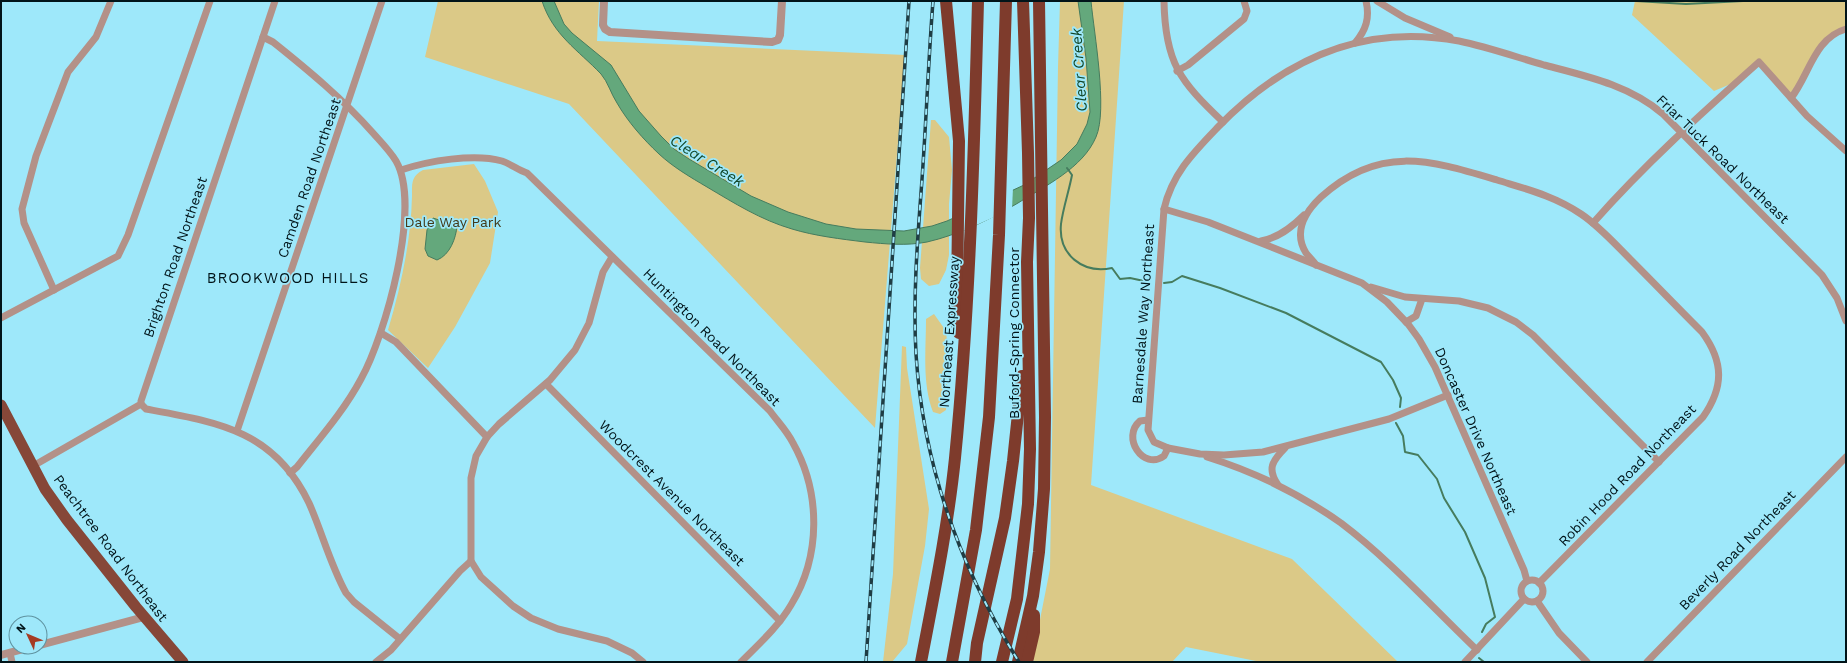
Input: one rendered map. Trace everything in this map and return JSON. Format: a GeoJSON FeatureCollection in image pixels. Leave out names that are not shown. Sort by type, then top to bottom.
{"type":"FeatureCollection","features":[{"type":"Feature","properties":{"kind":"highway"},"geometry":{"type":"LineString","coordinates":[[946,1],[956,108],[959,179],[957,327],[964,344]]}},
{"type":"Feature","properties":{"kind":"highway","name":"Northeast Expressway"},"geometry":{"type":"LineString","coordinates":[[921,662],[943,541],[955,459],[971,250],[971,172],[975,124],[978,1]]}},
{"type":"Feature","properties":{"kind":"highway"},"geometry":{"type":"LineString","coordinates":[[952,662],[976,530],[989,417],[999,235],[1000,157],[1003,121],[1006,1]]}},
{"type":"Feature","properties":{"kind":"highway","name":"Buford-Spring Connector"},"geometry":{"type":"LineString","coordinates":[[1023,1],[1034,153]]}},
{"type":"Feature","properties":{"kind":"highway","name":"Buford-Spring Connector"},"geometry":{"type":"LineString","coordinates":[[1018,662],[1034,596],[1044,481],[1045,417],[1035,218],[1034,153],[1039,1]]}},
{"type":"Feature","properties":{"kind":"highway","name":"Buford-Spring Connector"},"geometry":{"type":"LineString","coordinates":[[1002,662],[1017,599],[1026,532],[1030,449],[1027,262],[1035,218]]}},
{"type":"Feature","properties":{"kind":"highway"},"geometry":{"type":"LineString","coordinates":[[975,662],[977,643],[1006,518],[1020,405],[1028,291]]}},
{"type":"Feature","properties":{"kind":"highway","name":"Peachtree Road Northeast"},"geometry":{"type":"LineString","coordinates":[[1,405],[45,489],[144,617],[183,662]]}},
{"type":"Feature","properties":{"kind":"highway"},"geometry":{"type":"LineString","coordinates":[[1027,662],[1034,632],[1034,596]]}},
{"type":"Feature","properties":{"kind":"street"},"geometry":{"type":"LineString","coordinates":[[54,290],[24,223],[22,210],[36,156],[68,72],[96,37],[111,1]]}},
{"type":"Feature","properties":{"kind":"street"},"geometry":{"type":"LineString","coordinates":[[1,318],[118,256],[128,235],[210,1]]}},
{"type":"Feature","properties":{"kind":"street","name":"Brighton Road Northeast"},"geometry":{"type":"LineString","coordinates":[[141,404],[275,1]]}},
{"type":"Feature","properties":{"kind":"street","name":"Camden Road Northeast"},"geometry":{"type":"LineString","coordinates":[[236,431],[382,1]]}},
{"type":"Feature","properties":{"kind":"street"},"geometry":{"type":"LineString","coordinates":[[604,1],[603,25],[605,29],[610,32],[772,42],[778,40],[780,35],[782,1]]}},
{"type":"Feature","properties":{"kind":"street"},"geometry":{"type":"LineString","coordinates":[[1164,1],[1166,37],[1177,70],[1194,94],[1223,122]]}},
{"type":"Feature","properties":{"kind":"street"},"geometry":{"type":"LineString","coordinates":[[1177,70],[1188,65],[1244,19],[1247,11],[1244,1]]}},
{"type":"Feature","properties":{"kind":"street"},"geometry":{"type":"LineString","coordinates":[[1355,43],[1367,23],[1368,16],[1366,1]]}},
{"type":"Feature","properties":{"kind":"street"},"geometry":{"type":"LineString","coordinates":[[1377,1],[1405,18],[1460,42]]}},
{"type":"Feature","properties":{"kind":"street"},"geometry":{"type":"LineString","coordinates":[[1791,98],[1800,87],[1807,68],[1820,49],[1836,33],[1846,29]]}},
{"type":"Feature","properties":{"kind":"street"},"geometry":{"type":"LineString","coordinates":[[263,37],[273,42],[301,64],[347,105],[389,151],[401,170],[406,192],[404,227],[395,282],[381,333],[368,366],[352,395],[297,467],[290,473]]}},
{"type":"Feature","properties":{"kind":"street","name":"Friar Tuck Road Northeast"},"geometry":{"type":"LineString","coordinates":[[1164,210],[1170,188],[1181,168],[1223,122],[1251,95],[1283,73],[1318,55],[1355,43],[1407,37],[1434,38],[1460,42],[1624,89],[1653,106],[1822,275],[1837,298],[1846,321]]}},
{"type":"Feature","properties":{"kind":"street"},"geometry":{"type":"LineString","coordinates":[[1593,223],[1681,133],[1759,62],[1816,125],[1846,151]]}},
{"type":"Feature","properties":{"kind":"street","name":"Huntington Road Northeast"},"geometry":{"type":"LineString","coordinates":[[401,170],[420,165],[469,158],[491,158],[503,161],[527,173],[770,411],[785,431],[799,455],[807,476],[812,497],[814,520],[813,542],[809,564],[802,585],[792,605],[780,621],[741,662]]}},
{"type":"Feature","properties":{"kind":"street","name":"Robin Hood Road Northeast"},"geometry":{"type":"LineString","coordinates":[[1260,241],[1279,235],[1292,226],[1330,188],[1356,172],[1385,164],[1417,160],[1453,167],[1541,193],[1568,206],[1593,223],[1702,332],[1711,344],[1717,358],[1719,382],[1711,406],[1703,417],[1660,462],[1539,583]]}},
{"type":"Feature","properties":{"kind":"street","name":"Doncaster Drive Northeast"},"geometry":{"type":"LineString","coordinates":[[1164,210],[1208,222],[1316,264],[1362,283],[1387,302],[1406,322],[1429,354],[1524,570],[1527,581]]}},
{"type":"Feature","properties":{"kind":"street","name":"Barnesdale Way Northeast"},"geometry":{"type":"LineString","coordinates":[[1164,210],[1148,430],[1151,438],[1158,445],[1200,454]]}},
{"type":"Feature","properties":{"kind":"street"},"geometry":{"type":"LineString","coordinates":[[1304,215],[1301,228],[1302,241],[1306,253],[1316,264]]}},
{"type":"Feature","properties":{"kind":"street"},"geometry":{"type":"LineString","coordinates":[[612,257],[603,272],[594,309],[582,337],[566,362],[546,384],[499,424],[487,437],[476,456],[471,478],[471,562],[482,577],[513,606],[531,618],[558,629],[607,641],[626,650],[643,662]]}},
{"type":"Feature","properties":{"kind":"street"},"geometry":{"type":"LineString","coordinates":[[1362,283],[1391,294],[1422,299],[1475,304],[1498,312],[1516,322],[1533,335],[1660,462]]}},
{"type":"Feature","properties":{"kind":"street"},"geometry":{"type":"LineString","coordinates":[[1406,322],[1416,316],[1422,299]]}},
{"type":"Feature","properties":{"kind":"street"},"geometry":{"type":"LineString","coordinates":[[381,333],[396,342],[487,437]]}},
{"type":"Feature","properties":{"kind":"street","name":"Woodcrest Avenue Northeast"},"geometry":{"type":"LineString","coordinates":[[546,384],[780,621]]}},
{"type":"Feature","properties":{"kind":"street"},"geometry":{"type":"LineString","coordinates":[[1200,454],[1244,454],[1285,448],[1389,419],[1448,395]]}},
{"type":"Feature","properties":{"kind":"street"},"geometry":{"type":"LineString","coordinates":[[33,466],[141,404],[146,409],[208,421],[236,431],[266,449],[290,473],[309,503],[346,593],[354,602],[400,639]]}},
{"type":"Feature","properties":{"kind":"street","name":"Barnesdale Way Northeast"},"geometry":{"type":"LineString","coordinates":[[1148,420],[1140,421],[1134,428],[1132,439],[1136,450],[1145,457],[1156,460],[1164,456],[1168,448]]}},
{"type":"Feature","properties":{"kind":"street"},"geometry":{"type":"LineString","coordinates":[[1278,486],[1271,470],[1276,459],[1285,448]]}},
{"type":"Feature","properties":{"kind":"street"},"geometry":{"type":"LineString","coordinates":[[1200,454],[1278,486],[1322,510],[1359,538],[1477,650]]}},
{"type":"Feature","properties":{"kind":"street","name":"Beverly Road Northeast"},"geometry":{"type":"LineString","coordinates":[[1647,662],[1846,456]]}},
{"type":"Feature","properties":{"kind":"street"},"geometry":{"type":"LineString","coordinates":[[384,662],[400,639],[460,571],[471,562]]}},
{"type":"Feature","properties":{"kind":"street"},"geometry":{"type":"LineString","coordinates":[[1527,581],[1539,583],[1542,591],[1541,597],[1537,601],[1530,602],[1524,599],[1521,594],[1521,588],[1527,581]]}},
{"type":"Feature","properties":{"kind":"street"},"geometry":{"type":"LineString","coordinates":[[1465,662],[1524,599]]}},
{"type":"Feature","properties":{"kind":"street"},"geometry":{"type":"LineString","coordinates":[[1537,601],[1559,633],[1587,662]]}},
{"type":"Feature","properties":{"kind":"street"},"geometry":{"type":"LineString","coordinates":[[48,643],[144,617]]}},
{"type":"Feature","properties":{"kind":"street"},"geometry":{"type":"LineString","coordinates":[[376,662],[391,650]]}},
{"type":"Feature","properties":{"kind":"green space"},"geometry":{"type":"Polygon","coordinates":[[[438,1],[599,1],[597,41],[905,55],[875,428],[569,104],[425,57],[438,1]]]}},
{"type":"Feature","properties":{"kind":"green space"},"geometry":{"type":"Polygon","coordinates":[[[1060,1],[1124,1],[1091,485],[1292,559],[1398,662],[1261,662],[1186,647],[1172,662],[1037,662],[1032,660],[1050,569],[1060,1]]]}},
{"type":"Feature","properties":{"kind":"green space"},"geometry":{"type":"Polygon","coordinates":[[[1635,1],[1846,1],[1846,29],[1819,48],[1788,98],[1757,61],[1733,83],[1714,91],[1632,15],[1635,1]]]}},
{"type":"Feature","properties":{"kind":"green space"},"geometry":{"type":"Polygon","coordinates":[[[931,120],[935,120],[949,137],[952,170],[949,204],[949,255],[946,270],[939,284],[929,286],[921,279],[920,268],[931,120]]]}},
{"type":"Feature","properties":{"kind":"green space","name":"Dale Way Park"},"geometry":{"type":"Polygon","coordinates":[[[474,164],[485,181],[498,212],[490,263],[455,327],[428,368],[388,330],[401,280],[410,230],[413,181],[416,175],[423,170],[474,164]]]}},
{"type":"Feature","properties":{"kind":"green space"},"geometry":{"type":"Polygon","coordinates":[[[934,314],[946,331],[948,352],[946,410],[940,414],[933,412],[927,390],[926,378],[926,319],[934,314]]]}},
{"type":"Feature","properties":{"kind":"green space"},"geometry":{"type":"Polygon","coordinates":[[[902,346],[906,347],[907,368],[929,509],[925,546],[907,644],[892,662],[883,662],[893,574],[902,346]]]}},
{"type":"Feature","properties":{"kind":"shaded area"},"geometry":{"type":"Polygon","coordinates":[[[542,1],[554,1],[564,24],[572,33],[611,65],[639,111],[674,149],[751,196],[788,212],[826,224],[856,229],[904,231],[932,226],[947,221],[1024,185],[1061,160],[1077,144],[1087,124],[1090,112],[1086,58],[1078,1],[1091,1],[1099,71],[1101,109],[1099,125],[1096,137],[1090,148],[1073,167],[1040,190],[1008,209],[986,221],[962,231],[927,242],[904,244],[865,242],[810,234],[769,221],[748,211],[688,176],[664,159],[631,124],[621,110],[601,74],[559,33],[547,13],[542,1]]]}},
{"type":"Feature","properties":{"kind":"shaded area"},"geometry":{"type":"Polygon","coordinates":[[[433,218],[457,226],[452,246],[442,258],[437,260],[428,256],[425,249],[427,230],[433,218]]]}},
{"type":"Feature","properties":{"kind":"pier"},"geometry":{"type":"Polygon","coordinates":[[[1013,188],[1012,209],[952,236],[952,217],[1013,188]]]}},
{"type":"Feature","properties":{"kind":"waterway"},"geometry":{"type":"LineString","coordinates":[[1636,1],[1686,4],[1743,1]]}},
{"type":"Feature","properties":{"kind":"waterway"},"geometry":{"type":"LineString","coordinates":[[1067,168],[1072,175],[1062,218],[1061,235],[1068,253],[1074,260],[1082,265],[1091,268],[1112,268],[1120,279],[1130,278],[1144,281]]}},
{"type":"Feature","properties":{"kind":"waterway"},"geometry":{"type":"LineString","coordinates":[[1164,283],[1172,282],[1182,276],[1220,288],[1286,313],[1381,362],[1393,380],[1401,398],[1400,407]]}},
{"type":"Feature","properties":{"kind":"waterway"},"geometry":{"type":"LineString","coordinates":[[1396,423],[1403,436],[1405,452],[1418,455],[1437,479],[1444,498],[1465,532],[1485,578],[1495,617],[1486,624],[1482,632]]}},
{"type":"Feature","properties":{"kind":"waterway"},"geometry":{"type":"LineString","coordinates":[[1479,658],[1484,662]]}},
{"type":"Feature","properties":{"kind":"railway"},"geometry":{"type":"LineString","coordinates":[[866,662],[909,1]]}},
{"type":"Feature","properties":{"kind":"railway"},"geometry":{"type":"LineString","coordinates":[[933,1],[915,293],[915,334],[920,395],[936,475],[962,553],[979,590],[1019,662]]}},
{"type":"Feature","properties":{"kind":"district","name":"BROOKWOOD HILLS"},"geometry":{"type":"Point","coordinates":[288,278]}},
{"type":"Feature","properties":{"kind":"water label","name":"Clear Creek"},"geometry":{"type":"Point","coordinates":[1079,70]}},
{"type":"Feature","properties":{"kind":"water label","name":"Clear Creek"},"geometry":{"type":"Point","coordinates":[707,161]}}]}
